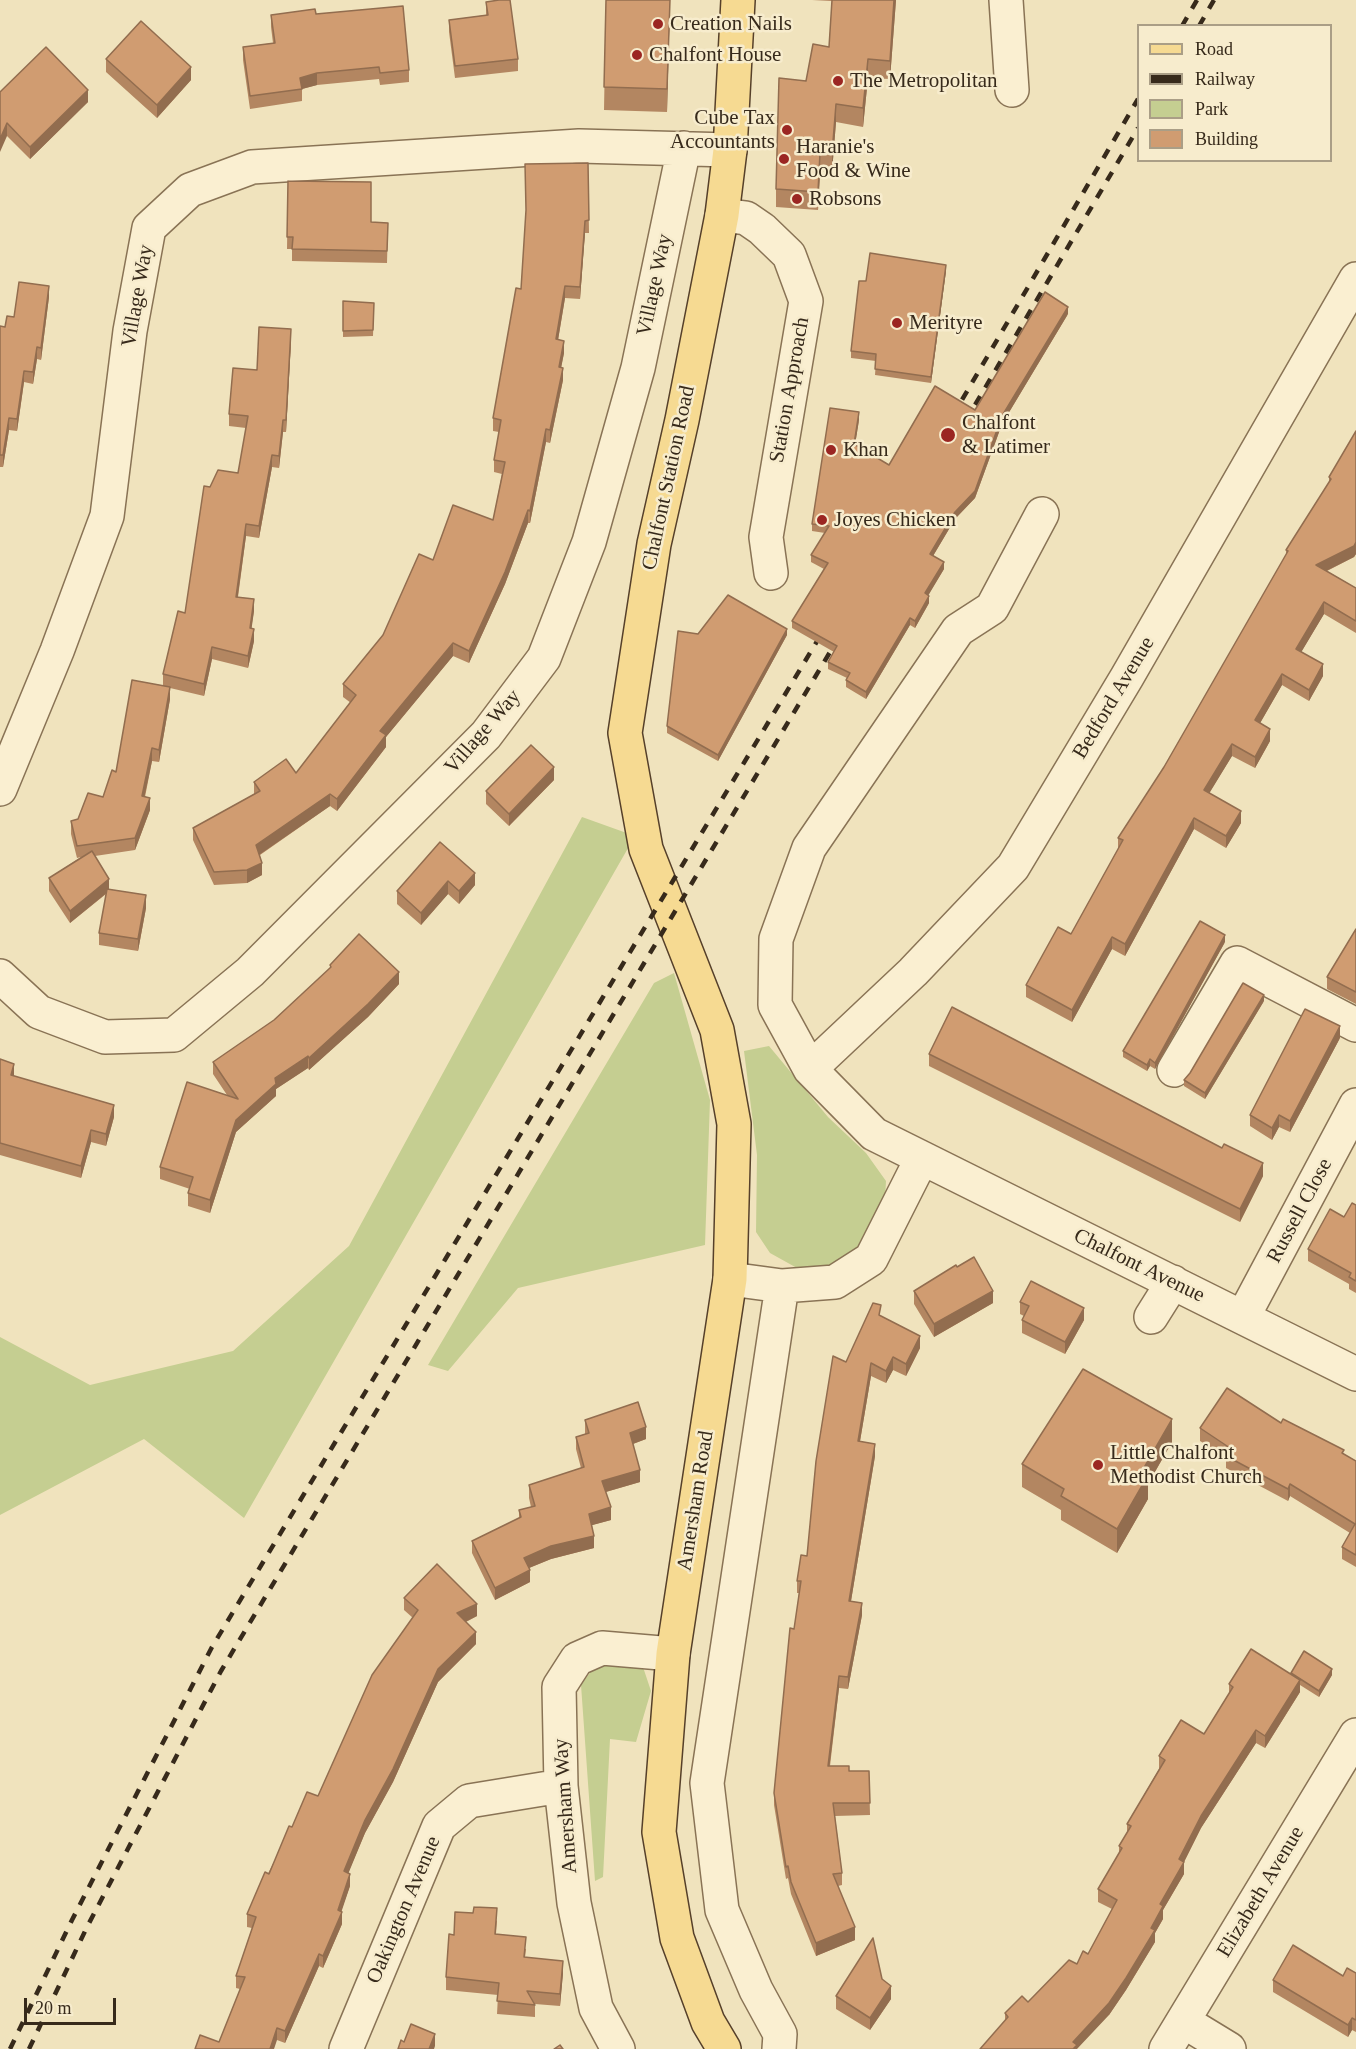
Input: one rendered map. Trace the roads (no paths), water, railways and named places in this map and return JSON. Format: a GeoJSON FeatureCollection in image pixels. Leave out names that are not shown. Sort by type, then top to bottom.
{"type":"FeatureCollection","features":[{"type":"Feature","properties":{"kind":"main road","name":"Chalfont Station Road"},"geometry":{"type":"LineString","coordinates":[[686,949],[646,849],[625,734],[654,544],[682,420],[722,215],[730,150],[738,0]]}},
{"type":"Feature","properties":{"kind":"main road","name":"Amersham Road"},"geometry":{"type":"LineString","coordinates":[[686,949],[717,1030],[734,1124],[730,1279],[673,1654],[659,1832],[677,1938],[708,2022],[724,2049]]}},
{"type":"Feature","properties":{"kind":"street"},"geometry":{"type":"LineString","coordinates":[[1006,0],[1012,90]]}},
{"type":"Feature","properties":{"kind":"street","name":"Village Way"},"geometry":{"type":"LineString","coordinates":[[0,789],[57,651],[107,516],[130,331],[149,228],[190,190],[252,167],[579,146],[730,150]]}},
{"type":"Feature","properties":{"kind":"street","name":"Village Way"},"geometry":{"type":"LineString","coordinates":[[0,976],[39,1012],[105,1037],[174,1035],[250,972],[486,735],[544,658],[589,542],[638,368],[684,148]]}},
{"type":"Feature","properties":{"kind":"street","name":"Station Approach"},"geometry":{"type":"LineString","coordinates":[[722,215],[746,218],[762,229],[789,255],[806,301],[766,537],[771,573]]}},
{"type":"Feature","properties":{"kind":"street","name":"Bedford Avenue"},"geometry":{"type":"LineString","coordinates":[[810,1069],[913,972],[1013,867],[1127,677],[1356,279]]}},
{"type":"Feature","properties":{"kind":"street","name":"Chalfont Avenue"},"geometry":{"type":"LineString","coordinates":[[1042,514],[992,608],[958,630],[809,848],[776,939],[775,1005],[810,1069],[874,1134],[1356,1374]]}},
{"type":"Feature","properties":{"kind":"street"},"geometry":{"type":"LineString","coordinates":[[1174,1070],[1237,963],[1356,1025]]}},
{"type":"Feature","properties":{"kind":"street","name":"Russell Close"},"geometry":{"type":"LineString","coordinates":[[1243,1317],[1356,1105]]}},
{"type":"Feature","properties":{"kind":"street"},"geometry":{"type":"LineString","coordinates":[[730,1279],[782,1286],[835,1282],[870,1259],[922,1158]]}},
{"type":"Feature","properties":{"kind":"street"},"geometry":{"type":"LineString","coordinates":[[1151,1317],[1173,1282]]}},
{"type":"Feature","properties":{"kind":"street"},"geometry":{"type":"LineString","coordinates":[[779,2049],[780,2034],[756,1990],[722,1910],[707,1783],[782,1286]]}},
{"type":"Feature","properties":{"kind":"street","name":"Amersham Way"},"geometry":{"type":"LineString","coordinates":[[618,2049],[596,2008],[574,1903],[561,1786],[559,1687],[577,1659],[602,1648],[673,1654]]}},
{"type":"Feature","properties":{"kind":"street","name":"Elizabeth Avenue"},"geometry":{"type":"LineString","coordinates":[[1166,2049],[1356,1735]]}},
{"type":"Feature","properties":{"kind":"street","name":"Oakington Avenue"},"geometry":{"type":"LineString","coordinates":[[346,2049],[439,1826],[469,1801],[561,1786]]}},
{"type":"Feature","properties":{"kind":"street"},"geometry":{"type":"LineString","coordinates":[[1183,2021],[1229,2049]]}},
{"type":"Feature","properties":{"kind":"railway"},"geometry":{"type":"LineString","coordinates":[[1183,24],[1197,0]]}},
{"type":"Feature","properties":{"kind":"railway"},"geometry":{"type":"LineString","coordinates":[[1200,24],[1214,0]]}},
{"type":"Feature","properties":{"kind":"railway"},"geometry":{"type":"LineString","coordinates":[[952,417],[1137,101]]}},
{"type":"Feature","properties":{"kind":"railway"},"geometry":{"type":"LineString","coordinates":[[965,422],[1137,130]]}},
{"type":"Feature","properties":{"kind":"railway"},"geometry":{"type":"LineString","coordinates":[[10,2049],[72,1920],[212,1647],[825,628]]}},
{"type":"Feature","properties":{"kind":"railway"},"geometry":{"type":"LineString","coordinates":[[29,2049],[87,1927],[221,1671],[839,637]]}},
{"type":"Feature","properties":{"kind":"place","name":"Creation Nails"},"geometry":{"type":"Point","coordinates":[658,24]}},
{"type":"Feature","properties":{"kind":"place","name":"Chalfont House"},"geometry":{"type":"Point","coordinates":[637,55]}},
{"type":"Feature","properties":{"kind":"place","name":"The Metropolitan"},"geometry":{"type":"Point","coordinates":[838,81]}},
{"type":"Feature","properties":{"kind":"place","name":"Cube Tax Accountants"},"geometry":{"type":"Point","coordinates":[787,130]}},
{"type":"Feature","properties":{"kind":"place","name":"Haranie's Food & Wine"},"geometry":{"type":"Point","coordinates":[784,159]}},
{"type":"Feature","properties":{"kind":"place","name":"Robsons"},"geometry":{"type":"Point","coordinates":[797,199]}},
{"type":"Feature","properties":{"kind":"place","name":"Merityre"},"geometry":{"type":"Point","coordinates":[897,323]}},
{"type":"Feature","properties":{"kind":"place","name":"Chalfont & Latimer"},"geometry":{"type":"Point","coordinates":[948,435]}},
{"type":"Feature","properties":{"kind":"place","name":"Khan"},"geometry":{"type":"Point","coordinates":[831,450]}},
{"type":"Feature","properties":{"kind":"place","name":"Joyes Chicken"},"geometry":{"type":"Point","coordinates":[822,520]}},
{"type":"Feature","properties":{"kind":"place","name":"Little Chalfont Methodist Church"},"geometry":{"type":"Point","coordinates":[1098,1465]}}]}
